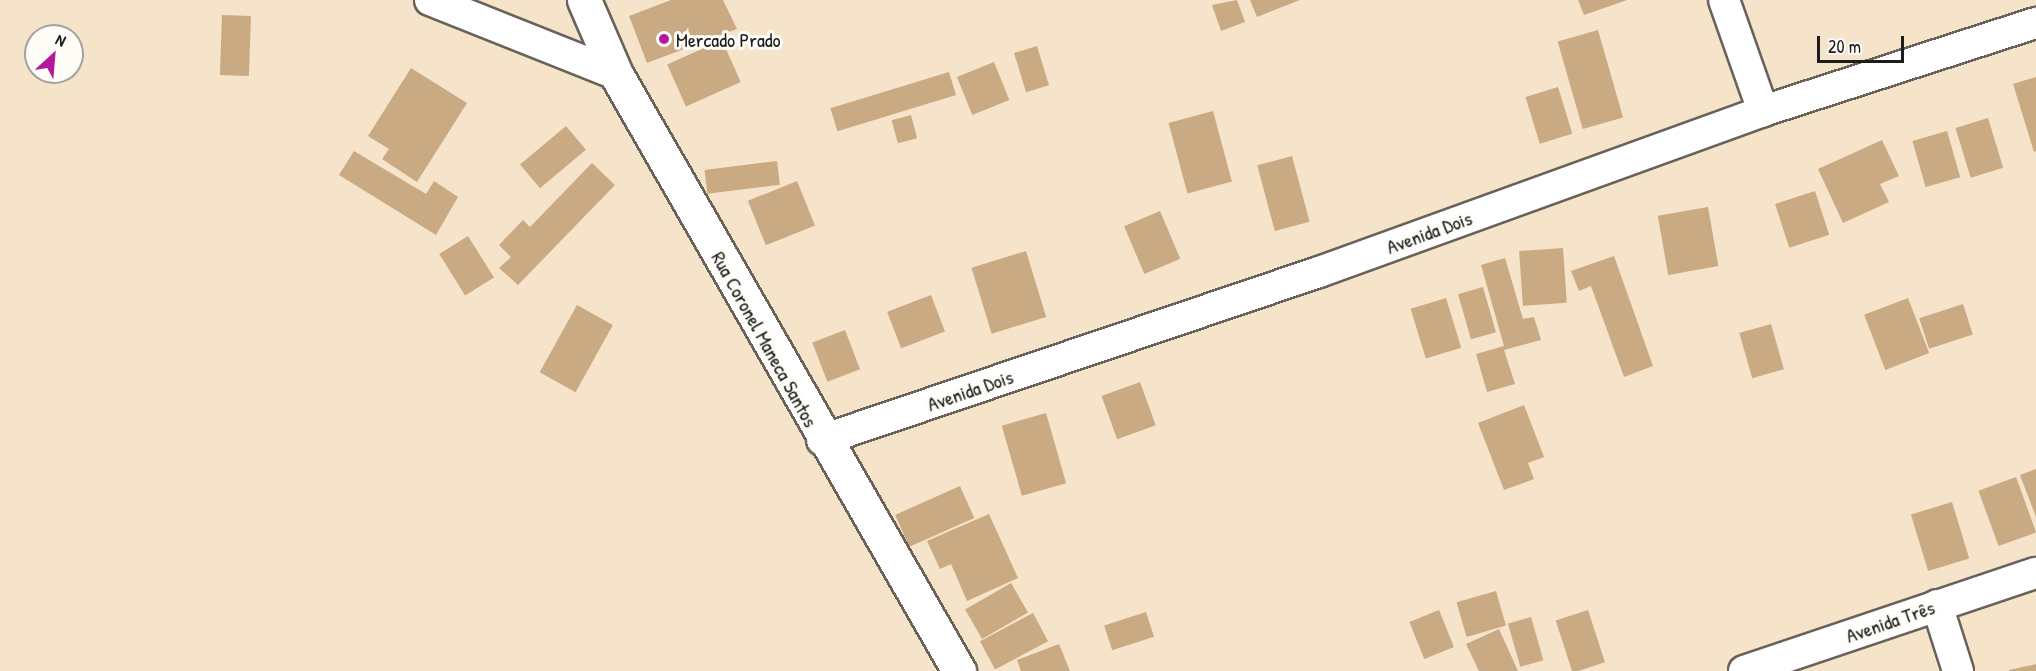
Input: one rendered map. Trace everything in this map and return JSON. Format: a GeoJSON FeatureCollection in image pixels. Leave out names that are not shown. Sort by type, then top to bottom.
{"type":"FeatureCollection","features":[{"type":"Feature","properties":{"kind":"street"},"geometry":{"type":"LineString","coordinates":[[430,0],[616,74]]}},
{"type":"Feature","properties":{"kind":"street","name":"Rua Coronel Maneca Santos"},"geometry":{"type":"LineString","coordinates":[[584,0],[616,74],[822,440],[959,671]]}},
{"type":"Feature","properties":{"kind":"street"},"geometry":{"type":"LineString","coordinates":[[1724,0],[1763,111]]}},
{"type":"Feature","properties":{"kind":"street","name":"Avenida Dois"},"geometry":{"type":"LineString","coordinates":[[822,440],[1318,272],[1763,111],[2036,22]]}},
{"type":"Feature","properties":{"kind":"street","name":"Avenida Três"},"geometry":{"type":"LineString","coordinates":[[1744,671],[2036,573]]}},
{"type":"Feature","properties":{"kind":"street"},"geometry":{"type":"LineString","coordinates":[[1937,605],[1958,671]]}},
{"type":"Feature","properties":{"kind":"building"},"geometry":{"type":"Polygon","coordinates":[[[671,0],[723,0],[737,29],[647,63],[629,16],[671,0]]]}},
{"type":"Feature","properties":{"kind":"building"},"geometry":{"type":"Polygon","coordinates":[[[1237,0],[1245,22],[1221,31],[1212,5],[1237,0]]]}},
{"type":"Feature","properties":{"kind":"building"},"geometry":{"type":"Polygon","coordinates":[[[1250,0],[1300,0],[1257,17],[1250,0]]]}},
{"type":"Feature","properties":{"kind":"building"},"geometry":{"type":"Polygon","coordinates":[[[1578,0],[1627,0],[1584,15],[1578,0]]]}},
{"type":"Feature","properties":{"kind":"building"},"geometry":{"type":"Polygon","coordinates":[[[222,15],[251,16],[249,76],[220,75],[222,15]]]}},
{"type":"Feature","properties":{"kind":"building"},"geometry":{"type":"Polygon","coordinates":[[[1598,30],[1623,117],[1583,129],[1558,42],[1598,30]]]}},
{"type":"Feature","properties":{"kind":"building"},"geometry":{"type":"Polygon","coordinates":[[[722,40],[741,82],[686,106],[667,64],[722,40]]]}},
{"type":"Feature","properties":{"kind":"building"},"geometry":{"type":"Polygon","coordinates":[[[1037,46],[1049,85],[1026,92],[1014,53],[1037,46]]]}},
{"type":"Feature","properties":{"kind":"building"},"geometry":{"type":"Polygon","coordinates":[[[994,62],[1009,100],[972,115],[957,77],[994,62]]]}},
{"type":"Feature","properties":{"kind":"building"},"geometry":{"type":"Polygon","coordinates":[[[411,68],[467,103],[417,182],[382,159],[389,149],[368,136],[411,68]]]}},
{"type":"Feature","properties":{"kind":"building"},"geometry":{"type":"Polygon","coordinates":[[[949,72],[956,95],[837,131],[830,108],[949,72]]]}},
{"type":"Feature","properties":{"kind":"building"},"geometry":{"type":"Polygon","coordinates":[[[2036,77],[2036,151],[2034,152],[2013,84],[2036,77]]]}},
{"type":"Feature","properties":{"kind":"building"},"geometry":{"type":"Polygon","coordinates":[[[1558,87],[1572,134],[1540,144],[1525,97],[1558,87]]]}},
{"type":"Feature","properties":{"kind":"building"},"geometry":{"type":"Polygon","coordinates":[[[1213,111],[1232,182],[1187,193],[1169,123],[1213,111]]]}},
{"type":"Feature","properties":{"kind":"building"},"geometry":{"type":"Polygon","coordinates":[[[911,115],[917,138],[898,143],[892,120],[911,115]]]}},
{"type":"Feature","properties":{"kind":"building"},"geometry":{"type":"Polygon","coordinates":[[[1988,118],[2003,168],[1971,178],[1955,128],[1988,118]]]}},
{"type":"Feature","properties":{"kind":"building"},"geometry":{"type":"Polygon","coordinates":[[[566,126],[586,150],[540,188],[520,165],[566,126]]]}},
{"type":"Feature","properties":{"kind":"building"},"geometry":{"type":"Polygon","coordinates":[[[1947,131],[1960,177],[1926,187],[1912,141],[1947,131]]]}},
{"type":"Feature","properties":{"kind":"building"},"geometry":{"type":"Polygon","coordinates":[[[1882,140],[1899,176],[1880,184],[1889,202],[1843,223],[1818,169],[1882,140]]]}},
{"type":"Feature","properties":{"kind":"building"},"geometry":{"type":"Polygon","coordinates":[[[354,151],[426,194],[434,181],[458,197],[436,235],[339,175],[354,151]]]}},
{"type":"Feature","properties":{"kind":"building"},"geometry":{"type":"Polygon","coordinates":[[[1292,156],[1310,222],[1275,231],[1257,165],[1292,156]]]}},
{"type":"Feature","properties":{"kind":"building"},"geometry":{"type":"Polygon","coordinates":[[[777,161],[780,185],[707,194],[705,170],[777,161]]]}},
{"type":"Feature","properties":{"kind":"building"},"geometry":{"type":"Polygon","coordinates":[[[592,163],[615,185],[518,285],[499,268],[511,257],[499,245],[523,220],[530,227],[592,163]]]}},
{"type":"Feature","properties":{"kind":"building"},"geometry":{"type":"Polygon","coordinates":[[[797,181],[815,226],[766,245],[748,201],[797,181]]]}},
{"type":"Feature","properties":{"kind":"building"},"geometry":{"type":"Polygon","coordinates":[[[1815,191],[1829,235],[1789,248],[1775,204],[1815,191]]]}},
{"type":"Feature","properties":{"kind":"building"},"geometry":{"type":"Polygon","coordinates":[[[1708,207],[1718,266],[1668,275],[1658,216],[1708,207]]]}},
{"type":"Feature","properties":{"kind":"building"},"geometry":{"type":"Polygon","coordinates":[[[1160,211],[1180,259],[1144,274],[1124,226],[1160,211]]]}},
{"type":"Feature","properties":{"kind":"building"},"geometry":{"type":"Polygon","coordinates":[[[468,236],[494,278],[465,296],[439,254],[468,236]]]}},
{"type":"Feature","properties":{"kind":"building"},"geometry":{"type":"Polygon","coordinates":[[[1563,248],[1567,303],[1523,306],[1519,251],[1563,248]]]}},
{"type":"Feature","properties":{"kind":"building"},"geometry":{"type":"Polygon","coordinates":[[[1026,251],[1046,317],[992,334],[971,268],[1026,251]]]}},
{"type":"Feature","properties":{"kind":"building"},"geometry":{"type":"Polygon","coordinates":[[[1614,256],[1653,366],[1624,377],[1591,286],[1579,291],[1571,271],[1614,256]]]}},
{"type":"Feature","properties":{"kind":"building"},"geometry":{"type":"Polygon","coordinates":[[[1505,258],[1523,319],[1534,317],[1541,340],[1504,350],[1515,384],[1487,392],[1476,354],[1504,346],[1481,265],[1505,258]]]}},
{"type":"Feature","properties":{"kind":"building"},"geometry":{"type":"Polygon","coordinates":[[[1483,287],[1496,332],[1471,339],[1458,294],[1483,287]]]}},
{"type":"Feature","properties":{"kind":"building"},"geometry":{"type":"Polygon","coordinates":[[[931,295],[945,331],[901,348],[887,312],[931,295]]]}},
{"type":"Feature","properties":{"kind":"building"},"geometry":{"type":"Polygon","coordinates":[[[1446,298],[1461,348],[1426,359],[1411,309],[1446,298]]]}},
{"type":"Feature","properties":{"kind":"building"},"geometry":{"type":"Polygon","coordinates":[[[1908,298],[1929,353],[1885,370],[1864,315],[1908,298]]]}},
{"type":"Feature","properties":{"kind":"building"},"geometry":{"type":"Polygon","coordinates":[[[1963,304],[1973,334],[1929,349],[1919,318],[1963,304]]]}},
{"type":"Feature","properties":{"kind":"building"},"geometry":{"type":"Polygon","coordinates":[[[577,305],[613,325],[576,392],[540,372],[577,305]]]}},
{"type":"Feature","properties":{"kind":"building"},"geometry":{"type":"Polygon","coordinates":[[[1771,324],[1784,369],[1752,378],[1739,333],[1771,324]]]}},
{"type":"Feature","properties":{"kind":"building"},"geometry":{"type":"Polygon","coordinates":[[[845,330],[860,369],[827,382],[812,343],[845,330]]]}},
{"type":"Feature","properties":{"kind":"building"},"geometry":{"type":"Polygon","coordinates":[[[1140,382],[1156,425],[1117,439],[1101,396],[1140,382]]]}},
{"type":"Feature","properties":{"kind":"building"},"geometry":{"type":"Polygon","coordinates":[[[1524,405],[1544,457],[1528,463],[1534,479],[1504,490],[1478,423],[1524,405]]]}},
{"type":"Feature","properties":{"kind":"building"},"geometry":{"type":"Polygon","coordinates":[[[1046,413],[1066,483],[1022,496],[1002,426],[1046,413]]]}},
{"type":"Feature","properties":{"kind":"building"},"geometry":{"type":"Polygon","coordinates":[[[2036,469],[2036,517],[2020,475],[2036,469]]]}},
{"type":"Feature","properties":{"kind":"building"},"geometry":{"type":"Polygon","coordinates":[[[2016,477],[2036,533],[1999,546],[1978,491],[2016,477]]]}},
{"type":"Feature","properties":{"kind":"building"},"geometry":{"type":"Polygon","coordinates":[[[960,486],[974,518],[909,547],[895,515],[960,486]]]}},
{"type":"Feature","properties":{"kind":"building"},"geometry":{"type":"Polygon","coordinates":[[[1952,502],[1969,558],[1928,571],[1911,515],[1952,502]]]}},
{"type":"Feature","properties":{"kind":"building"},"geometry":{"type":"Polygon","coordinates":[[[989,514],[1018,578],[967,601],[951,564],[940,569],[927,541],[989,514]]]}},
{"type":"Feature","properties":{"kind":"building"},"geometry":{"type":"Polygon","coordinates":[[[1011,583],[1028,612],[982,639],[965,610],[1011,583]]]}},
{"type":"Feature","properties":{"kind":"building"},"geometry":{"type":"Polygon","coordinates":[[[1496,591],[1506,626],[1467,637],[1457,602],[1496,591]]]}},
{"type":"Feature","properties":{"kind":"building"},"geometry":{"type":"Polygon","coordinates":[[[1439,610],[1454,647],[1424,659],[1409,622],[1439,610]]]}},
{"type":"Feature","properties":{"kind":"building"},"geometry":{"type":"Polygon","coordinates":[[[1588,610],[1605,662],[1572,671],[1556,621],[1588,610]]]}},
{"type":"Feature","properties":{"kind":"building"},"geometry":{"type":"Polygon","coordinates":[[[1146,612],[1154,637],[1112,650],[1104,626],[1146,612]]]}},
{"type":"Feature","properties":{"kind":"building"},"geometry":{"type":"Polygon","coordinates":[[[1033,613],[1048,641],[995,669],[980,641],[1033,613]]]}},
{"type":"Feature","properties":{"kind":"building"},"geometry":{"type":"Polygon","coordinates":[[[1531,617],[1543,660],[1520,667],[1508,624],[1531,617]]]}},
{"type":"Feature","properties":{"kind":"building"},"geometry":{"type":"Polygon","coordinates":[[[1499,629],[1518,671],[1479,671],[1466,644],[1499,629]]]}},
{"type":"Feature","properties":{"kind":"building"},"geometry":{"type":"Polygon","coordinates":[[[1059,644],[1070,671],[1021,671],[1017,660],[1059,644]]]}},
{"type":"Feature","properties":{"kind":"building"},"geometry":{"type":"Polygon","coordinates":[[[2036,664],[2036,671],[2009,671],[2009,670],[2036,664]]]}},
{"type":"Feature","properties":{"kind":"place","name":"Mercado Prado"},"geometry":{"type":"Point","coordinates":[664,39]}}]}
